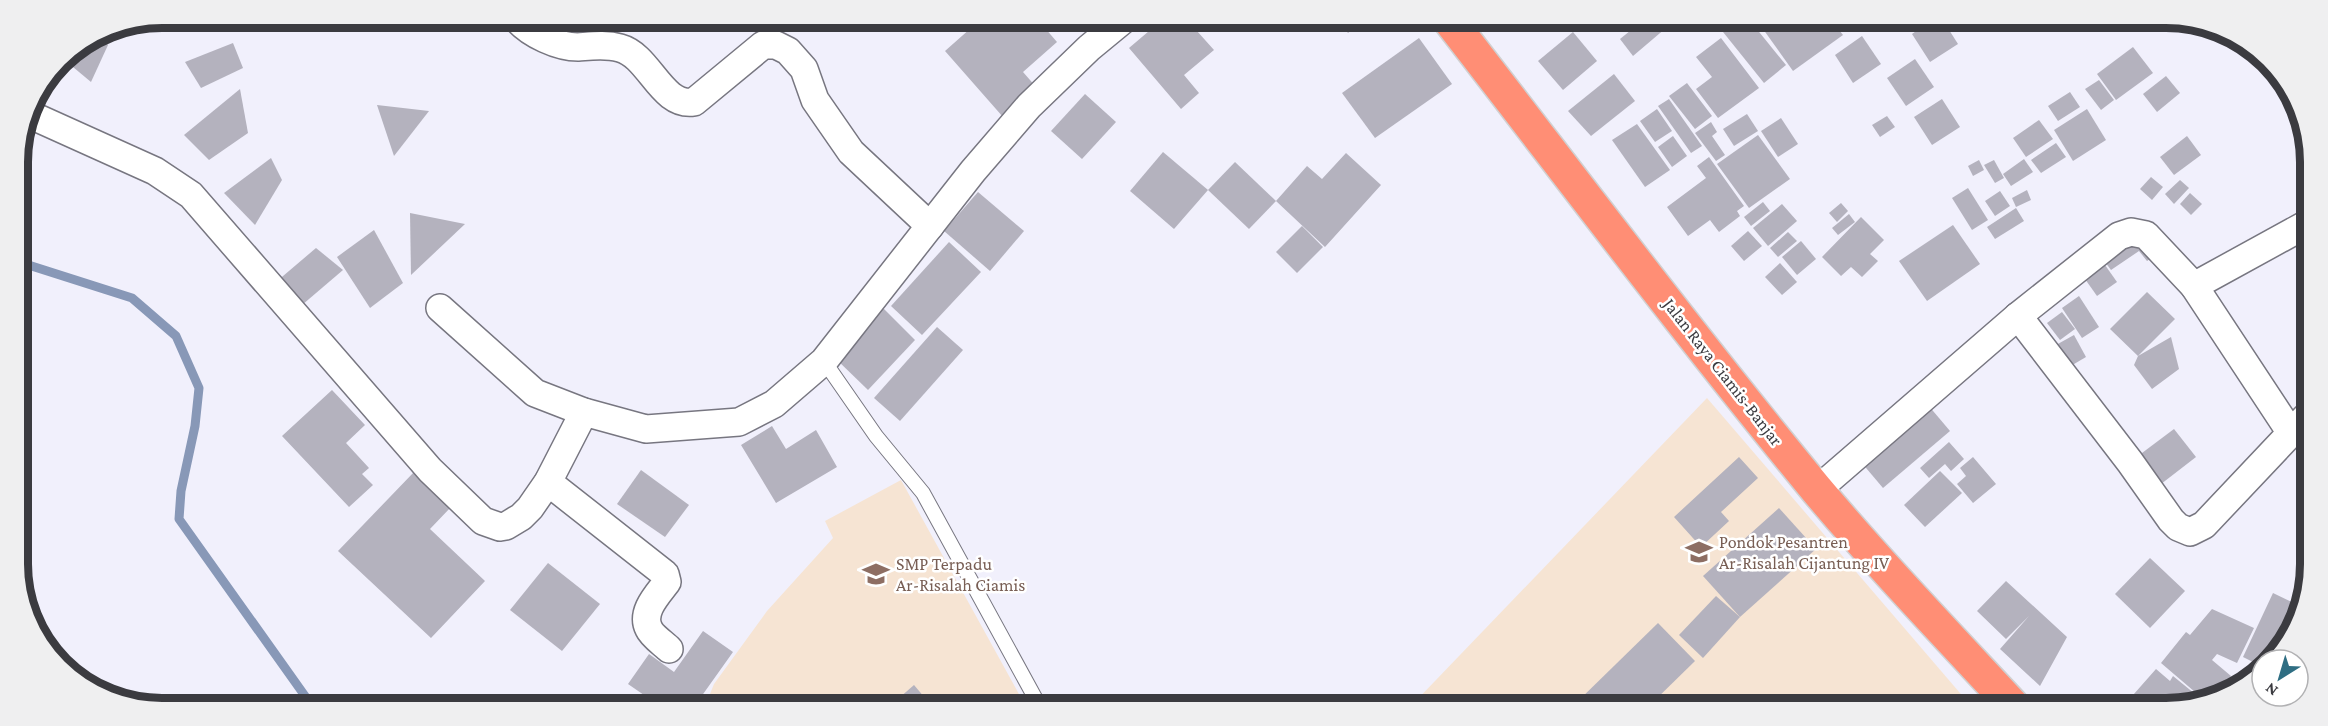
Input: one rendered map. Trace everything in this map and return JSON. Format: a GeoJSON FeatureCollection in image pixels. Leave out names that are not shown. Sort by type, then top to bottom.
{"type":"FeatureCollection","features":[{"type":"Feature","properties":{"kind":"highway","name":"Jalan Raya Ciamis-Banjar"},"geometry":{"type":"LineString","coordinates":[[1455,28],[1733,386],[1817,490],[1888,572],[2005,697]]}},
{"type":"Feature","properties":{"kind":"street"},"geometry":{"type":"LineString","coordinates":[[525,28],[557,43],[575,47],[596,45],[621,48],[644,64],[669,95],[686,103],[694,102],[763,45],[776,45],[788,51],[804,69],[816,100],[851,152],[930,226]]}},
{"type":"Feature","properties":{"kind":"street"},"geometry":{"type":"LineString","coordinates":[[440,308],[535,393],[584,412],[646,429],[739,422],[774,404],[824,360],[1029,106],[1089,48],[1113,28]]}},
{"type":"Feature","properties":{"kind":"street"},"geometry":{"type":"LineString","coordinates":[[37,118],[155,171],[191,195],[430,470],[483,521],[500,527],[513,523],[530,508],[548,482],[584,412]]}},
{"type":"Feature","properties":{"kind":"street"},"geometry":{"type":"LineString","coordinates":[[2194,286],[2300,228]]}},
{"type":"Feature","properties":{"kind":"street"},"geometry":{"type":"LineString","coordinates":[[1817,490],[2018,316],[2119,236],[2131,231],[2146,235],[2194,286],[2299,425],[2204,525],[2193,532],[2185,531],[2171,520],[2130,462],[2018,316]]}},
{"type":"Feature","properties":{"kind":"street"},"geometry":{"type":"LineString","coordinates":[[548,482],[665,574],[667,582],[649,607],[647,616],[648,629],[669,650]]}},
{"type":"Feature","properties":{"kind":"lane"},"geometry":{"type":"LineString","coordinates":[[824,360],[876,436],[923,493],[1036,698]]}},
{"type":"Feature","properties":{"kind":"shaded area","name":"Pondok Pesantren Ar-Risalah Cijantung IV"},"geometry":{"type":"Polygon","coordinates":[[[1707,398],[1964,697],[1419,697],[1707,398]]]}},
{"type":"Feature","properties":{"kind":"shaded area","name":"SMP Terpadu Ar-Risalah Ciamis"},"geometry":{"type":"Polygon","coordinates":[[[901,480],[1021,698],[709,698],[714,684],[767,611],[833,538],[825,521],[901,480]]]}},
{"type":"Feature","properties":{"kind":"building"},"geometry":{"type":"Polygon","coordinates":[[[971,28],[1045,28],[1057,42],[1023,72],[1037,88],[1003,117],[945,51],[971,28]]]}},
{"type":"Feature","properties":{"kind":"building"},"geometry":{"type":"Polygon","coordinates":[[[1153,28],[1194,28],[1214,50],[1184,75],[1199,93],[1181,109],[1129,48],[1153,28]]]}},
{"type":"Feature","properties":{"kind":"building"},"geometry":{"type":"Polygon","coordinates":[[[1344,28],[1354,28],[1348,33],[1344,28]]]}},
{"type":"Feature","properties":{"kind":"building"},"geometry":{"type":"Polygon","coordinates":[[[1634,28],[1666,28],[1633,56],[1620,39],[1634,28]]]}},
{"type":"Feature","properties":{"kind":"building"},"geometry":{"type":"Polygon","coordinates":[[[1720,28],[1756,28],[1786,65],[1764,83],[1720,28]]]}},
{"type":"Feature","properties":{"kind":"building"},"geometry":{"type":"Polygon","coordinates":[[[1762,28],[1838,28],[1843,35],[1793,71],[1762,28]]]}},
{"type":"Feature","properties":{"kind":"building"},"geometry":{"type":"Polygon","coordinates":[[[1920,28],[1948,28],[1958,44],[1930,62],[1912,34],[1920,28]]]}},
{"type":"Feature","properties":{"kind":"building"},"geometry":{"type":"Polygon","coordinates":[[[1573,32],[1597,61],[1563,90],[1538,61],[1573,32]]]}},
{"type":"Feature","properties":{"kind":"building"},"geometry":{"type":"Polygon","coordinates":[[[1862,36],[1881,64],[1853,83],[1835,55],[1862,36]]]}},
{"type":"Feature","properties":{"kind":"building"},"geometry":{"type":"Polygon","coordinates":[[[1419,38],[1452,84],[1375,138],[1342,93],[1419,38]]]}},
{"type":"Feature","properties":{"kind":"building"},"geometry":{"type":"Polygon","coordinates":[[[1721,38],[1759,88],[1718,118],[1696,89],[1712,77],[1696,57],[1721,38]]]}},
{"type":"Feature","properties":{"kind":"building"},"geometry":{"type":"Polygon","coordinates":[[[104,41],[108,45],[91,82],[71,65],[104,41]]]}},
{"type":"Feature","properties":{"kind":"building"},"geometry":{"type":"Polygon","coordinates":[[[233,43],[243,68],[201,88],[185,62],[233,43]]]}},
{"type":"Feature","properties":{"kind":"building"},"geometry":{"type":"Polygon","coordinates":[[[2133,47],[2153,73],[2116,100],[2097,74],[2133,47]]]}},
{"type":"Feature","properties":{"kind":"building"},"geometry":{"type":"Polygon","coordinates":[[[1915,59],[1934,87],[1906,106],[1887,78],[1915,59]]]}},
{"type":"Feature","properties":{"kind":"building"},"geometry":{"type":"Polygon","coordinates":[[[1614,74],[1635,101],[1591,136],[1568,111],[1614,74]]]}},
{"type":"Feature","properties":{"kind":"building"},"geometry":{"type":"Polygon","coordinates":[[[2166,76],[2180,93],[2157,112],[2143,94],[2166,76]]]}},
{"type":"Feature","properties":{"kind":"building"},"geometry":{"type":"Polygon","coordinates":[[[2099,80],[2114,100],[2101,110],[2085,89],[2099,80]]]}},
{"type":"Feature","properties":{"kind":"building"},"geometry":{"type":"Polygon","coordinates":[[[1687,83],[1712,116],[1695,129],[1669,96],[1687,83]]]}},
{"type":"Feature","properties":{"kind":"building"},"geometry":{"type":"Polygon","coordinates":[[[240,89],[248,133],[209,160],[184,135],[240,89]]]}},
{"type":"Feature","properties":{"kind":"building"},"geometry":{"type":"Polygon","coordinates":[[[2070,92],[2080,107],[2058,121],[2048,106],[2070,92]]]}},
{"type":"Feature","properties":{"kind":"building"},"geometry":{"type":"Polygon","coordinates":[[[1085,94],[1116,122],[1082,159],[1051,131],[1085,94]]]}},
{"type":"Feature","properties":{"kind":"building"},"geometry":{"type":"Polygon","coordinates":[[[1669,99],[1702,146],[1691,153],[1658,106],[1669,99]]]}},
{"type":"Feature","properties":{"kind":"building"},"geometry":{"type":"Polygon","coordinates":[[[1942,99],[1960,127],[1932,145],[1914,117],[1942,99]]]}},
{"type":"Feature","properties":{"kind":"building"},"geometry":{"type":"Polygon","coordinates":[[[377,105],[429,111],[394,156],[377,105]]]}},
{"type":"Feature","properties":{"kind":"building"},"geometry":{"type":"Polygon","coordinates":[[[1657,109],[1672,131],[1655,142],[1640,121],[1657,109]]]}},
{"type":"Feature","properties":{"kind":"building"},"geometry":{"type":"Polygon","coordinates":[[[2087,109],[2106,140],[2073,161],[2054,130],[2087,109]]]}},
{"type":"Feature","properties":{"kind":"building"},"geometry":{"type":"Polygon","coordinates":[[[1747,114],[1758,131],[1734,146],[1723,129],[1747,114]]]}},
{"type":"Feature","properties":{"kind":"building"},"geometry":{"type":"Polygon","coordinates":[[[1887,116],[1895,127],[1880,137],[1872,125],[1887,116]]]}},
{"type":"Feature","properties":{"kind":"building"},"geometry":{"type":"Polygon","coordinates":[[[1781,118],[1798,144],[1778,157],[1761,131],[1781,118]]]}},
{"type":"Feature","properties":{"kind":"building"},"geometry":{"type":"Polygon","coordinates":[[[2039,120],[2053,139],[2026,157],[2013,138],[2039,120]]]}},
{"type":"Feature","properties":{"kind":"building"},"geometry":{"type":"Polygon","coordinates":[[[1711,122],[1717,132],[1712,136],[1725,155],[1716,161],[1695,133],[1711,122]]]}},
{"type":"Feature","properties":{"kind":"building"},"geometry":{"type":"Polygon","coordinates":[[[1637,124],[1670,170],[1645,187],[1612,140],[1637,124]]]}},
{"type":"Feature","properties":{"kind":"building"},"geometry":{"type":"Polygon","coordinates":[[[1758,135],[1790,179],[1749,208],[1717,164],[1758,135]]]}},
{"type":"Feature","properties":{"kind":"building"},"geometry":{"type":"Polygon","coordinates":[[[1673,136],[1687,156],[1672,167],[1658,147],[1673,136]]]}},
{"type":"Feature","properties":{"kind":"building"},"geometry":{"type":"Polygon","coordinates":[[[2187,136],[2201,155],[2174,175],[2160,157],[2187,136]]]}},
{"type":"Feature","properties":{"kind":"building"},"geometry":{"type":"Polygon","coordinates":[[[2056,143],[2066,157],[2041,173],[2031,160],[2056,143]]]}},
{"type":"Feature","properties":{"kind":"building"},"geometry":{"type":"Polygon","coordinates":[[[1163,152],[1208,190],[1174,229],[1130,191],[1163,152]]]}},
{"type":"Feature","properties":{"kind":"building"},"geometry":{"type":"Polygon","coordinates":[[[1346,153],[1381,185],[1325,247],[1276,201],[1307,166],[1322,179],[1346,153]]]}},
{"type":"Feature","properties":{"kind":"building"},"geometry":{"type":"Polygon","coordinates":[[[1709,157],[1744,206],[1737,211],[1740,216],[1719,232],[1710,220],[1688,236],[1667,207],[1706,178],[1697,166],[1709,157]]]}},
{"type":"Feature","properties":{"kind":"building"},"geometry":{"type":"Polygon","coordinates":[[[271,158],[282,180],[255,225],[224,193],[271,158]]]}},
{"type":"Feature","properties":{"kind":"building"},"geometry":{"type":"Polygon","coordinates":[[[2024,159],[2033,172],[2011,186],[2003,174],[2024,159]]]}},
{"type":"Feature","properties":{"kind":"building"},"geometry":{"type":"Polygon","coordinates":[[[1979,160],[1984,170],[1973,176],[1968,166],[1979,160]]]}},
{"type":"Feature","properties":{"kind":"building"},"geometry":{"type":"Polygon","coordinates":[[[1994,160],[2004,178],[1995,183],[1984,165],[1994,160]]]}},
{"type":"Feature","properties":{"kind":"building"},"geometry":{"type":"Polygon","coordinates":[[[1235,162],[1276,201],[1249,229],[1208,190],[1235,162]]]}},
{"type":"Feature","properties":{"kind":"building"},"geometry":{"type":"Polygon","coordinates":[[[2151,177],[2163,187],[2152,200],[2140,189],[2151,177]]]}},
{"type":"Feature","properties":{"kind":"building"},"geometry":{"type":"Polygon","coordinates":[[[2180,180],[2189,188],[2174,204],[2165,194],[2180,180]]]}},
{"type":"Feature","properties":{"kind":"building"},"geometry":{"type":"Polygon","coordinates":[[[1968,188],[1988,220],[1972,230],[1952,198],[1968,188]]]}},
{"type":"Feature","properties":{"kind":"building"},"geometry":{"type":"Polygon","coordinates":[[[2027,190],[2031,200],[2016,207],[2012,198],[2027,190]]]}},
{"type":"Feature","properties":{"kind":"building"},"geometry":{"type":"Polygon","coordinates":[[[2000,191],[2010,206],[1995,216],[1985,201],[2000,191]]]}},
{"type":"Feature","properties":{"kind":"building"},"geometry":{"type":"Polygon","coordinates":[[[978,192],[1024,231],[990,271],[944,231],[978,192]]]}},
{"type":"Feature","properties":{"kind":"building"},"geometry":{"type":"Polygon","coordinates":[[[2190,193],[2202,204],[2191,215],[2180,204],[2190,193]]]}},
{"type":"Feature","properties":{"kind":"building"},"geometry":{"type":"Polygon","coordinates":[[[1763,202],[1770,211],[1751,226],[1744,217],[1763,202]]]}},
{"type":"Feature","properties":{"kind":"building"},"geometry":{"type":"Polygon","coordinates":[[[1841,203],[1848,211],[1837,222],[1829,213],[1841,203]]]}},
{"type":"Feature","properties":{"kind":"building"},"geometry":{"type":"Polygon","coordinates":[[[1782,204],[1797,221],[1768,246],[1753,228],[1782,204]]]}},
{"type":"Feature","properties":{"kind":"building"},"geometry":{"type":"Polygon","coordinates":[[[2016,208],[2024,221],[1995,239],[1987,227],[2016,208]]]}},
{"type":"Feature","properties":{"kind":"building"},"geometry":{"type":"Polygon","coordinates":[[[410,213],[465,224],[411,275],[410,213]]]}},
{"type":"Feature","properties":{"kind":"building"},"geometry":{"type":"Polygon","coordinates":[[[1849,214],[1855,222],[1838,235],[1832,228],[1849,214]]]}},
{"type":"Feature","properties":{"kind":"building"},"geometry":{"type":"Polygon","coordinates":[[[1861,217],[1884,240],[1870,254],[1878,261],[1862,277],[1851,267],[1841,276],[1822,257],[1861,217]]]}},
{"type":"Feature","properties":{"kind":"building"},"geometry":{"type":"Polygon","coordinates":[[[1953,225],[1980,264],[1927,301],[1899,261],[1953,225]]]}},
{"type":"Feature","properties":{"kind":"building"},"geometry":{"type":"Polygon","coordinates":[[[1302,226],[1323,247],[1297,273],[1276,252],[1302,226]]]}},
{"type":"Feature","properties":{"kind":"building"},"geometry":{"type":"Polygon","coordinates":[[[374,230],[403,283],[370,308],[337,257],[374,230]]]}},
{"type":"Feature","properties":{"kind":"building"},"geometry":{"type":"Polygon","coordinates":[[[1748,231],[1762,246],[1744,261],[1731,246],[1748,231]]]}},
{"type":"Feature","properties":{"kind":"building"},"geometry":{"type":"Polygon","coordinates":[[[1788,232],[1797,241],[1778,257],[1770,248],[1788,232]]]}},
{"type":"Feature","properties":{"kind":"building"},"geometry":{"type":"Polygon","coordinates":[[[2142,236],[2156,255],[2147,261],[2139,251],[2111,270],[2105,262],[2142,236]]]}},
{"type":"Feature","properties":{"kind":"building"},"geometry":{"type":"Polygon","coordinates":[[[1801,241],[1816,259],[1797,275],[1782,257],[1801,241]]]}},
{"type":"Feature","properties":{"kind":"building"},"geometry":{"type":"Polygon","coordinates":[[[949,242],[981,272],[922,335],[891,306],[949,242]]]}},
{"type":"Feature","properties":{"kind":"building"},"geometry":{"type":"Polygon","coordinates":[[[316,248],[343,270],[302,305],[276,282],[316,248]]]}},
{"type":"Feature","properties":{"kind":"building"},"geometry":{"type":"Polygon","coordinates":[[[1780,263],[1797,282],[1782,295],[1765,277],[1780,263]]]}},
{"type":"Feature","properties":{"kind":"building"},"geometry":{"type":"Polygon","coordinates":[[[2105,265],[2117,282],[2097,296],[2085,279],[2105,265]]]}},
{"type":"Feature","properties":{"kind":"building"},"geometry":{"type":"Polygon","coordinates":[[[2147,292],[2175,319],[2138,356],[2110,329],[2147,292]]]}},
{"type":"Feature","properties":{"kind":"building"},"geometry":{"type":"Polygon","coordinates":[[[2079,296],[2099,327],[2082,338],[2062,308],[2079,296]]]}},
{"type":"Feature","properties":{"kind":"building"},"geometry":{"type":"Polygon","coordinates":[[[882,307],[915,340],[868,390],[834,357],[882,307]]]}},
{"type":"Feature","properties":{"kind":"building"},"geometry":{"type":"Polygon","coordinates":[[[2062,312],[2075,329],[2060,340],[2047,323],[2062,312]]]}},
{"type":"Feature","properties":{"kind":"building"},"geometry":{"type":"Polygon","coordinates":[[[937,327],[963,350],[900,421],[874,398],[937,327]]]}},
{"type":"Feature","properties":{"kind":"building"},"geometry":{"type":"Polygon","coordinates":[[[2074,335],[2086,357],[2069,367],[2056,345],[2074,335]]]}},
{"type":"Feature","properties":{"kind":"building"},"geometry":{"type":"Polygon","coordinates":[[[2171,337],[2179,369],[2152,389],[2134,365],[2138,356],[2171,337]]]}},
{"type":"Feature","properties":{"kind":"building"},"geometry":{"type":"Polygon","coordinates":[[[332,390],[365,425],[346,443],[369,468],[362,474],[373,485],[349,507],[282,436],[332,390]]]}},
{"type":"Feature","properties":{"kind":"building"},"geometry":{"type":"Polygon","coordinates":[[[1928,405],[1950,431],[1883,488],[1861,462],[1928,405]]]}},
{"type":"Feature","properties":{"kind":"building"},"geometry":{"type":"Polygon","coordinates":[[[772,426],[786,449],[816,430],[837,467],[776,503],[741,445],[772,426]]]}},
{"type":"Feature","properties":{"kind":"building"},"geometry":{"type":"Polygon","coordinates":[[[2174,429],[2196,457],[2152,491],[2130,462],[2174,429]]]}},
{"type":"Feature","properties":{"kind":"building"},"geometry":{"type":"Polygon","coordinates":[[[1949,442],[1964,459],[1951,471],[1945,464],[1929,478],[1920,468],[1949,442]]]}},
{"type":"Feature","properties":{"kind":"building"},"geometry":{"type":"Polygon","coordinates":[[[1739,457],[1758,478],[1721,512],[1729,521],[1701,547],[1674,517],[1739,457]]]}},
{"type":"Feature","properties":{"kind":"building"},"geometry":{"type":"Polygon","coordinates":[[[1973,457],[1996,484],[1973,503],[1957,484],[1966,476],[1960,468],[1973,457]]]}},
{"type":"Feature","properties":{"kind":"building"},"geometry":{"type":"Polygon","coordinates":[[[641,470],[689,505],[665,537],[617,504],[641,470]]]}},
{"type":"Feature","properties":{"kind":"building"},"geometry":{"type":"Polygon","coordinates":[[[1940,471],[1962,493],[1925,527],[1904,505],[1940,471]]]}},
{"type":"Feature","properties":{"kind":"building"},"geometry":{"type":"Polygon","coordinates":[[[414,472],[451,507],[430,529],[485,581],[431,638],[338,551],[414,472]]]}},
{"type":"Feature","properties":{"kind":"building"},"geometry":{"type":"Polygon","coordinates":[[[1779,508],[1816,549],[1740,617],[1703,576],[1779,508]]]}},
{"type":"Feature","properties":{"kind":"building"},"geometry":{"type":"Polygon","coordinates":[[[2150,558],[2185,591],[2150,628],[2115,594],[2150,558]]]}},
{"type":"Feature","properties":{"kind":"building"},"geometry":{"type":"Polygon","coordinates":[[[548,563],[600,604],[562,651],[510,610],[548,563]]]}},
{"type":"Feature","properties":{"kind":"building"},"geometry":{"type":"Polygon","coordinates":[[[2006,581],[2067,637],[2040,686],[2000,649],[2029,616],[2006,639],[1977,611],[2006,581]]]}},
{"type":"Feature","properties":{"kind":"building"},"geometry":{"type":"Polygon","coordinates":[[[2273,593],[2293,603],[2282,631],[2272,645],[2269,648],[2250,648],[2250,660],[2243,657],[2273,593]]]}},
{"type":"Feature","properties":{"kind":"building"},"geometry":{"type":"Polygon","coordinates":[[[1716,596],[1740,617],[1703,658],[1679,635],[1716,596]]]}},
{"type":"Feature","properties":{"kind":"building"},"geometry":{"type":"Polygon","coordinates":[[[2212,609],[2254,628],[2237,663],[2217,654],[2212,660],[2231,676],[2224,685],[2197,694],[2161,663],[2186,632],[2190,635],[2212,609]]]}},
{"type":"Feature","properties":{"kind":"building"},"geometry":{"type":"Polygon","coordinates":[[[1658,623],[1695,661],[1658,697],[1582,697],[1658,623]]]}},
{"type":"Feature","properties":{"kind":"building"},"geometry":{"type":"Polygon","coordinates":[[[703,631],[733,652],[700,698],[648,698],[628,684],[649,654],[674,672],[703,631]]]}},
{"type":"Feature","properties":{"kind":"building"},"geometry":{"type":"Polygon","coordinates":[[[2156,669],[2170,681],[2173,676],[2195,694],[2174,697],[2131,697],[2156,669]]]}},
{"type":"Feature","properties":{"kind":"building"},"geometry":{"type":"Polygon","coordinates":[[[914,685],[925,698],[899,698],[914,685]]]}},
{"type":"Feature","properties":{"kind":"waterway"},"geometry":{"type":"LineString","coordinates":[[29,265],[132,298],[176,336],[199,388],[195,426],[181,491],[179,519],[306,698]]}},
{"type":"Feature","properties":{"kind":"place","name":"Pondok Pesantren Ar-Risalah Cijantung IV"},"geometry":{"type":"Point","coordinates":[1699,552]}},
{"type":"Feature","properties":{"kind":"place","name":"SMP Terpadu Ar-Risalah Ciamis"},"geometry":{"type":"Point","coordinates":[876,574]}}]}
